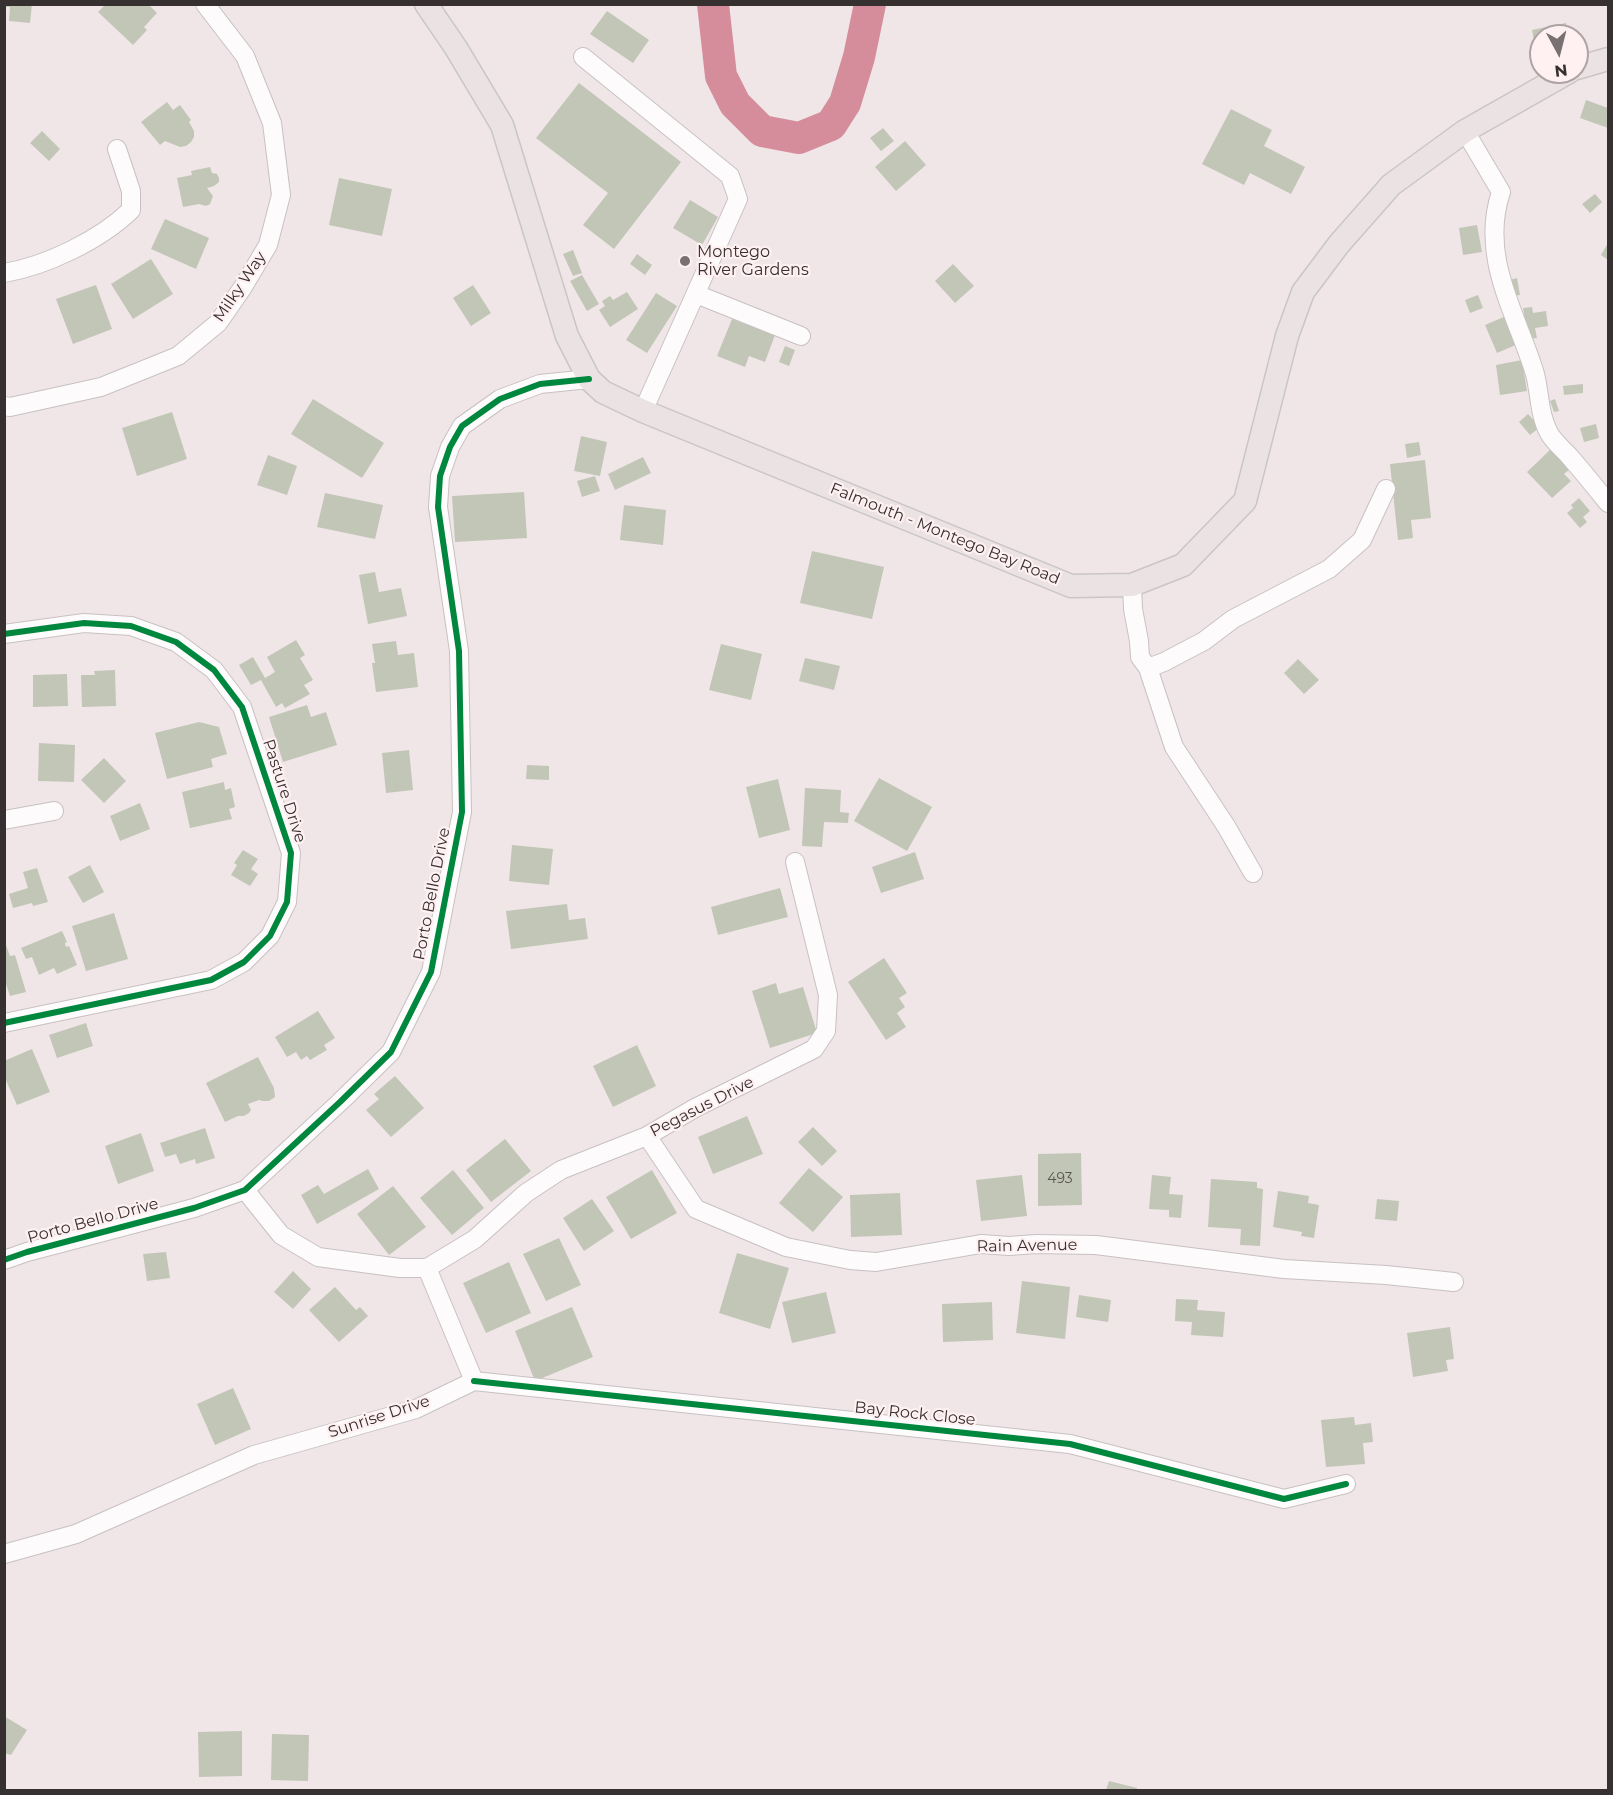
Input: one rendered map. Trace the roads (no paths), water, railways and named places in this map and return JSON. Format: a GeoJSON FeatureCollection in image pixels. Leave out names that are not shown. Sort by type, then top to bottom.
{"type":"FeatureCollection","features":[{"type":"Feature","properties":{"kind":"main road","name":"Falmouth - Montego Bay Road"},"geometry":{"type":"LineString","coordinates":[[426,4],[456,48],[502,125],[567,336],[589,379],[603,392],[643,411],[1071,586],[1132,585],[1183,566],[1245,501],[1287,336],[1303,292],[1339,244],[1390,185],[1465,132],[1548,84]]}},
{"type":"Feature","properties":{"kind":"main road"},"geometry":{"type":"LineString","coordinates":[[1589,65],[1608,59]]}},
{"type":"Feature","properties":{"kind":"street","name":"Milky Way"},"geometry":{"type":"LineString","coordinates":[[4,406],[10,407],[101,387],[178,356],[218,323],[268,245],[281,195],[272,123],[245,56],[205,4]]}},
{"type":"Feature","properties":{"kind":"street"},"geometry":{"type":"LineString","coordinates":[[583,57],[730,176],[738,199],[643,411]]}},
{"type":"Feature","properties":{"kind":"street"},"geometry":{"type":"LineString","coordinates":[[1465,132],[1501,192],[1496,207],[1495,237],[1498,269],[1506,298],[1535,375],[1541,409],[1549,433],[1608,503]]}},
{"type":"Feature","properties":{"kind":"street"},"geometry":{"type":"LineString","coordinates":[[4,273],[23,270],[51,260],[119,222],[131,210],[131,191],[117,149]]}},
{"type":"Feature","properties":{"kind":"street"},"geometry":{"type":"LineString","coordinates":[[696,294],[801,336]]}},
{"type":"Feature","properties":{"kind":"street","name":"Porto Bello Drive"},"geometry":{"type":"LineString","coordinates":[[4,1260],[194,1208],[245,1190],[391,1052],[431,972],[462,812],[459,651],[438,507],[440,476],[450,447],[462,426],[500,399],[540,384],[589,379]]}},
{"type":"Feature","properties":{"kind":"street"},"geometry":{"type":"LineString","coordinates":[[1148,668],[1204,641],[1233,620],[1329,569],[1362,540],[1386,489]]}},
{"type":"Feature","properties":{"kind":"street"},"geometry":{"type":"LineString","coordinates":[[1132,585],[1140,657],[1148,668],[1174,747],[1254,873]]}},
{"type":"Feature","properties":{"kind":"street","name":"Pasture Drive"},"geometry":{"type":"LineString","coordinates":[[4,634],[84,623],[131,626],[176,642],[214,670],[242,707],[291,853],[287,902],[270,936],[244,962],[211,980],[4,1023]]}},
{"type":"Feature","properties":{"kind":"street"},"geometry":{"type":"LineString","coordinates":[[4,820],[54,811]]}},
{"type":"Feature","properties":{"kind":"street","name":"Pegasus Drive"},"geometry":{"type":"LineString","coordinates":[[427,1268],[475,1239],[526,1193],[561,1170],[647,1136],[695,1108],[814,1049],[826,1031],[828,995],[795,862]]}},
{"type":"Feature","properties":{"kind":"street","name":"Rain Avenue"},"geometry":{"type":"LineString","coordinates":[[647,1136],[696,1209],[786,1247],[850,1260],[876,1262],[981,1244],[1096,1245],[1284,1269],[1454,1282]]}},
{"type":"Feature","properties":{"kind":"street"},"geometry":{"type":"LineString","coordinates":[[245,1190],[281,1235],[318,1257],[400,1268],[427,1268],[474,1381]]}},
{"type":"Feature","properties":{"kind":"street","name":"Bay Rock Close"},"geometry":{"type":"LineString","coordinates":[[474,1381],[1070,1444],[1284,1499],[1346,1484]]}},
{"type":"Feature","properties":{"kind":"street","name":"Sunrise Drive"},"geometry":{"type":"LineString","coordinates":[[4,1554],[76,1534],[254,1455],[416,1409],[474,1381]]}},
{"type":"Feature","properties":{"kind":"waterway"},"geometry":{"type":"LineString","coordinates":[[713,4],[721,76],[735,104],[762,131],[799,138],[831,125],[845,103],[859,57],[870,4]]}},
{"type":"Feature","properties":{"kind":"place","name":"Montego River Gardens"},"geometry":{"type":"Point","coordinates":[685,261]}}]}
